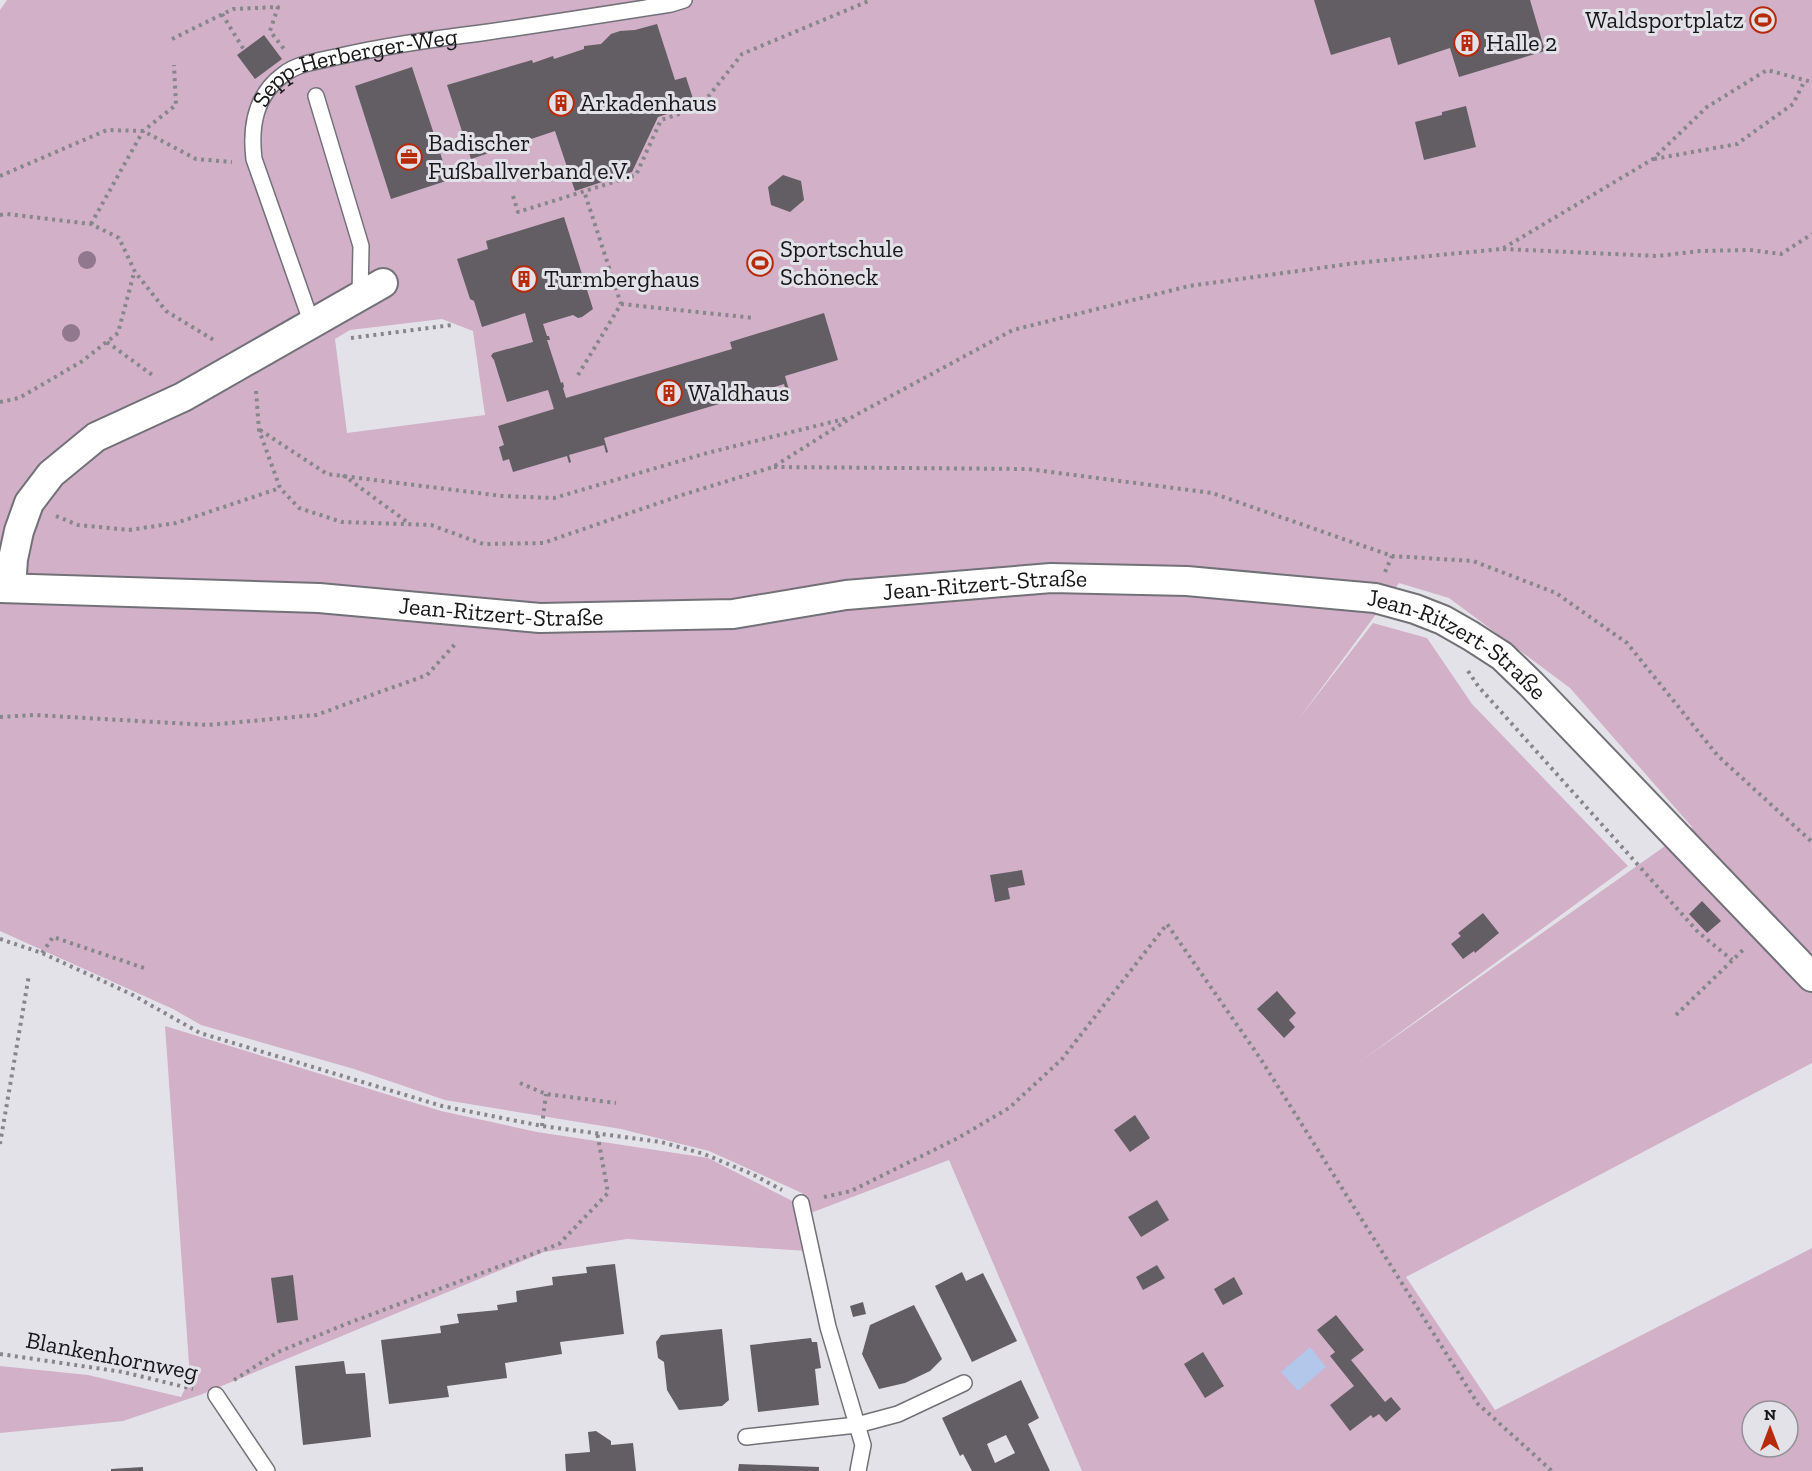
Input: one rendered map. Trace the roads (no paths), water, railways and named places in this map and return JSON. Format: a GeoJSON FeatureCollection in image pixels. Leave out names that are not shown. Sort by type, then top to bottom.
{"type":"FeatureCollection","features":[{"type":"Feature","properties":{"kind":"street"},"geometry":{"type":"LineString","coordinates":[[6,588],[19,531],[29,503],[51,474],[96,437],[183,397],[372,289]]}},
{"type":"Feature","properties":{"kind":"street","name":"Jean-Ritzert-Straße"},"geometry":{"type":"LineString","coordinates":[[6,588],[319,598],[540,618],[733,614],[846,595],[1051,578],[1187,582],[1375,598],[1415,609],[1443,620],[1502,656],[1812,977]]}},
{"type":"Feature","properties":{"kind":"lane","name":"Sepp-Herberger-Weg"},"geometry":{"type":"LineString","coordinates":[[312,324],[254,159],[251,136],[257,110],[271,86],[284,74],[297,66],[380,46],[552,23],[684,0]]}},
{"type":"Feature","properties":{"kind":"lane"},"geometry":{"type":"LineString","coordinates":[[316,96],[372,289]]}},
{"type":"Feature","properties":{"kind":"lane"},"geometry":{"type":"LineString","coordinates":[[801,1203],[828,1327],[863,1445],[858,1471]]}},
{"type":"Feature","properties":{"kind":"lane"},"geometry":{"type":"LineString","coordinates":[[746,1437],[857,1425],[898,1414],[964,1383]]}},
{"type":"Feature","properties":{"kind":"lane"},"geometry":{"type":"LineString","coordinates":[[216,1395],[267,1471]]}},
{"type":"Feature","properties":{"kind":"water"},"geometry":{"type":"Polygon","coordinates":[[[1310,1347],[1326,1367],[1298,1391],[1281,1372],[1310,1347]]]}},
{"type":"Feature","properties":{"kind":"place","name":"Waldsportplatz"},"geometry":{"type":"Point","coordinates":[1763,20]}},
{"type":"Feature","properties":{"kind":"place","name":"Halle 2"},"geometry":{"type":"Point","coordinates":[1467,43]}},
{"type":"Feature","properties":{"kind":"place","name":"Arkadenhaus"},"geometry":{"type":"Point","coordinates":[561,103]}},
{"type":"Feature","properties":{"kind":"place","name":"Badischer Fußballverband e.V."},"geometry":{"type":"Point","coordinates":[409,157]}},
{"type":"Feature","properties":{"kind":"place","name":"Sportschule Schöneck"},"geometry":{"type":"Point","coordinates":[760,263]}},
{"type":"Feature","properties":{"kind":"place","name":"Turmberghaus"},"geometry":{"type":"Point","coordinates":[524,279]}},
{"type":"Feature","properties":{"kind":"place","name":"Waldhaus"},"geometry":{"type":"Point","coordinates":[669,393]}}]}
